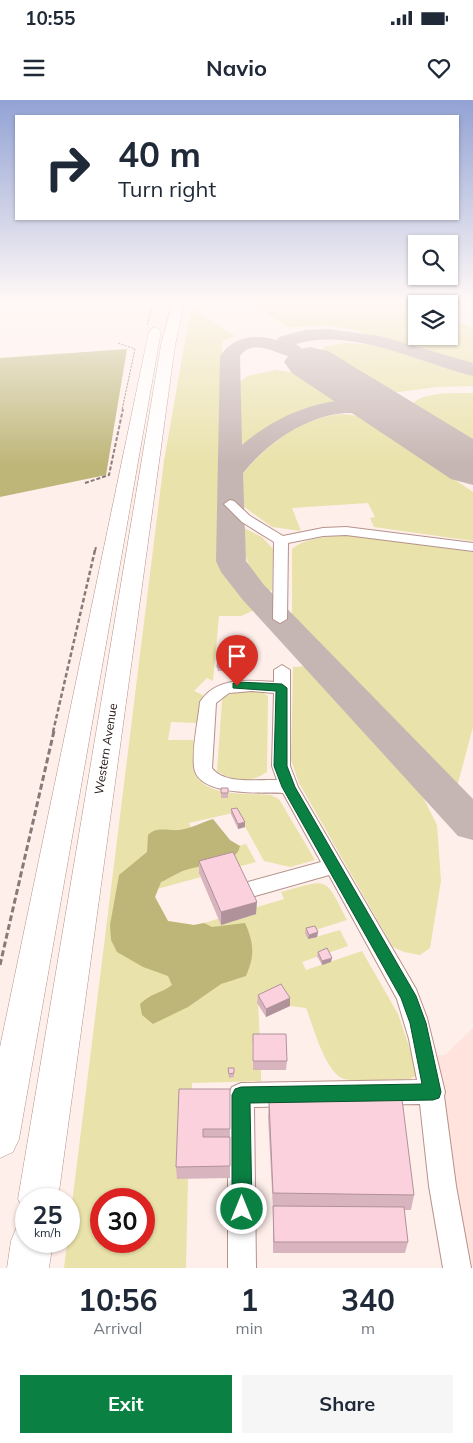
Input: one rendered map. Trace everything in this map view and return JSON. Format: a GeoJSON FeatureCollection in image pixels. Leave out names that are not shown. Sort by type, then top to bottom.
{"type":"FeatureCollection","features":[{"type":"Feature","properties":{"kind":"highway"},"geometry":{"type":"LineString","coordinates":[[0,1139],[150,356]]}},
{"type":"Feature","properties":{"kind":"highway","name":"Western Avenue"},"geometry":{"type":"LineString","coordinates":[[40,1188],[166,356]]}},
{"type":"Feature","properties":{"kind":"highway"},"geometry":{"type":"LineString","coordinates":[[28,1268],[30,1253]]}},
{"type":"Feature","properties":{"kind":"street"},"geometry":{"type":"LineString","coordinates":[[230,504],[246,519],[281,540],[323,532],[346,531],[473,548]]}},
{"type":"Feature","properties":{"kind":"street"},"geometry":{"type":"LineString","coordinates":[[280,619],[281,540]]}},
{"type":"Feature","properties":{"kind":"street"},"geometry":{"type":"LineString","coordinates":[[282,679],[237,686],[214,693],[208,702],[203,769],[210,779],[223,784],[289,787]]}},
{"type":"Feature","properties":{"kind":"street"},"geometry":{"type":"LineString","coordinates":[[255,888],[335,866]]}},
{"type":"Feature","properties":{"kind":"street"},"geometry":{"type":"LineString","coordinates":[[0,1058],[22,1023]]}},
{"type":"Feature","properties":{"kind":"street"},"geometry":{"type":"LineString","coordinates":[[242,1268],[241,1095],[433,1092],[441,1176],[457,1268]]}},
{"type":"Feature","properties":{"kind":"lane"},"geometry":{"type":"LineString","coordinates":[[282,679],[281,766],[289,787],[408,996],[418,1023],[433,1092]]}},
{"type":"Feature","properties":{"kind":"path"},"geometry":{"type":"LineString","coordinates":[[85,483],[109,475],[134,356]]}},
{"type":"Feature","properties":{"kind":"path"},"geometry":{"type":"LineString","coordinates":[[111,479],[138,356]]}},
{"type":"Feature","properties":{"kind":"path"},"geometry":{"type":"LineString","coordinates":[[0,965],[96,546]]}},
{"type":"Feature","properties":{"kind":"shaded area"},"geometry":{"type":"Polygon","coordinates":[[[35,356],[126,356],[106,475],[0,497],[0,358],[35,356]]]}},
{"type":"Feature","properties":{"kind":"shaded area"},"geometry":{"type":"Polygon","coordinates":[[[182,356],[222,356],[219,557],[221,565],[229,578],[257,609],[241,616],[219,616],[213,681],[207,678],[194,691],[203,695],[198,723],[171,722],[168,740],[196,740],[193,768],[199,780],[207,786],[216,790],[239,794],[271,795],[279,799],[315,860],[290,867],[264,861],[237,812],[189,823],[202,855],[246,844],[256,862],[157,889],[155,897],[168,921],[194,925],[284,899],[281,892],[317,883],[329,888],[347,920],[306,933],[309,939],[340,930],[348,946],[302,962],[306,970],[362,951],[398,1014],[411,1052],[418,1064],[419,1074],[410,1079],[344,1079],[337,1075],[325,1058],[306,1008],[290,1006],[281,993],[258,1003],[260,1043],[252,1043],[253,1069],[261,1070],[261,1081],[192,1083],[192,1101],[177,1179],[188,1179],[186,1268],[64,1268],[66,1253],[80,1253],[80,1188],[74,1188],[164,461],[182,356]]]}},
{"type":"Feature","properties":{"kind":"shaded area"},"geometry":{"type":"Polygon","coordinates":[[[331,356],[413,356],[473,374],[473,386],[437,387],[391,393],[331,356]]]}},
{"type":"Feature","properties":{"kind":"shaded area"},"geometry":{"type":"Polygon","coordinates":[[[439,356],[473,356],[473,366],[439,356]]]}},
{"type":"Feature","properties":{"kind":"shaded area"},"geometry":{"type":"Polygon","coordinates":[[[276,370],[296,373],[339,402],[285,418],[241,446],[240,382],[248,376],[276,370]]]}},
{"type":"Feature","properties":{"kind":"shaded area"},"geometry":{"type":"Polygon","coordinates":[[[473,393],[473,444],[412,405],[416,400],[431,395],[473,393]]]}},
{"type":"Feature","properties":{"kind":"shaded area"},"geometry":{"type":"Polygon","coordinates":[[[342,414],[360,416],[473,492],[473,541],[374,527],[370,518],[375,517],[368,503],[292,508],[301,531],[272,527],[243,506],[243,473],[253,462],[287,434],[313,421],[327,416],[342,414]]]}},
{"type":"Feature","properties":{"kind":"shaded area"},"geometry":{"type":"Polygon","coordinates":[[[242,527],[262,537],[273,549],[272,590],[268,592],[255,576],[248,562],[242,527]]]}},
{"type":"Feature","properties":{"kind":"shaded area"},"geometry":{"type":"Polygon","coordinates":[[[351,535],[473,552],[473,727],[457,787],[292,616],[292,549],[312,540],[351,535]]]}},
{"type":"Feature","properties":{"kind":"shaded area"},"geometry":{"type":"Polygon","coordinates":[[[308,666],[420,791],[437,825],[441,881],[430,948],[420,955],[404,952],[393,947],[299,783],[291,760],[293,667],[308,666]]]}},
{"type":"Feature","properties":{"kind":"shaded area"},"geometry":{"type":"Polygon","coordinates":[[[245,690],[262,692],[268,696],[267,772],[248,780],[242,780],[217,771],[222,701],[224,696],[245,690]]]}},
{"type":"Feature","properties":{"kind":"shaded area"},"geometry":{"type":"Polygon","coordinates":[[[213,819],[230,840],[240,846],[237,853],[226,861],[195,867],[161,882],[155,897],[168,921],[194,925],[204,923],[212,927],[245,923],[252,943],[251,962],[246,976],[221,984],[188,1007],[153,1024],[142,1015],[140,1004],[172,985],[168,976],[143,967],[117,952],[111,940],[110,925],[119,875],[147,852],[148,835],[151,832],[183,829],[213,819]]]}},
{"type":"Feature","properties":{"kind":"shaded area"},"geometry":{"type":"Polygon","coordinates":[[[473,1028],[473,1268],[425,1056],[445,1055],[473,1028]]]}},
{"type":"Feature","properties":{"kind":"building"},"geometry":{"type":"Polygon","coordinates":[[[219,651],[225,651],[224,667],[217,667],[219,651]]]}},
{"type":"Feature","properties":{"kind":"building"},"geometry":{"type":"Polygon","coordinates":[[[227,652],[234,652],[233,667],[226,667],[227,652]]]}},
{"type":"Feature","properties":{"kind":"building"},"geometry":{"type":"Polygon","coordinates":[[[245,660],[252,660],[251,668],[244,668],[245,660]]]}},
{"type":"Feature","properties":{"kind":"building"},"geometry":{"type":"Polygon","coordinates":[[[221,788],[228,788],[228,793],[221,793],[221,788]]]}},
{"type":"Feature","properties":{"kind":"building"},"geometry":{"type":"Polygon","coordinates":[[[237,808],[245,822],[238,824],[231,809],[237,808]]]}},
{"type":"Feature","properties":{"kind":"building"},"geometry":{"type":"Polygon","coordinates":[[[233,852],[257,902],[221,912],[199,861],[233,852]]]}},
{"type":"Feature","properties":{"kind":"building"},"geometry":{"type":"Polygon","coordinates":[[[315,926],[318,932],[309,935],[306,928],[315,926]]]}},
{"type":"Feature","properties":{"kind":"building"},"geometry":{"type":"Polygon","coordinates":[[[327,948],[332,958],[322,961],[318,952],[327,948]]]}},
{"type":"Feature","properties":{"kind":"building"},"geometry":{"type":"Polygon","coordinates":[[[281,984],[290,998],[266,1009],[258,995],[281,984]]]}},
{"type":"Feature","properties":{"kind":"building"},"geometry":{"type":"Polygon","coordinates":[[[253,1034],[286,1034],[287,1061],[253,1061],[253,1034]]]}},
{"type":"Feature","properties":{"kind":"building"},"geometry":{"type":"Polygon","coordinates":[[[228,1068],[234,1068],[234,1073],[229,1074],[228,1068]]]}},
{"type":"Feature","properties":{"kind":"building"},"geometry":{"type":"Polygon","coordinates":[[[179,1089],[230,1089],[230,1129],[203,1129],[203,1137],[230,1137],[230,1166],[176,1167],[179,1089]]]}},
{"type":"Feature","properties":{"kind":"building"},"geometry":{"type":"Polygon","coordinates":[[[402,1099],[414,1195],[273,1193],[269,1101],[402,1099]]]}},
{"type":"Feature","properties":{"kind":"building"},"geometry":{"type":"Polygon","coordinates":[[[273,1206],[404,1207],[408,1242],[274,1242],[273,1206]]]}},
{"type":"Feature","properties":{"kind":"taxiway"},"geometry":{"type":"LineString","coordinates":[[230,356],[231,472]]}},
{"type":"Feature","properties":{"kind":"taxiway"},"geometry":{"type":"LineString","coordinates":[[427,356],[473,370]]}},
{"type":"Feature","properties":{"kind":"taxiway"},"geometry":{"type":"LineString","coordinates":[[231,472],[259,442],[300,418],[322,410],[345,406],[367,407],[387,412]]}},
{"type":"Feature","properties":{"kind":"taxiway"},"geometry":{"type":"LineString","coordinates":[[231,472],[231,561],[236,572],[473,825]]}},
{"type":"Feature","properties":{"kind":"runway"},"geometry":{"type":"LineString","coordinates":[[310,362],[473,466]]}},
{"type":"Feature","properties":{"kind":"route"},"geometry":{"type":"LineString","coordinates":[[237,686],[282,688],[281,766],[289,787],[408,996],[418,1023],[433,1092],[241,1095],[242,1209]]}}]}
